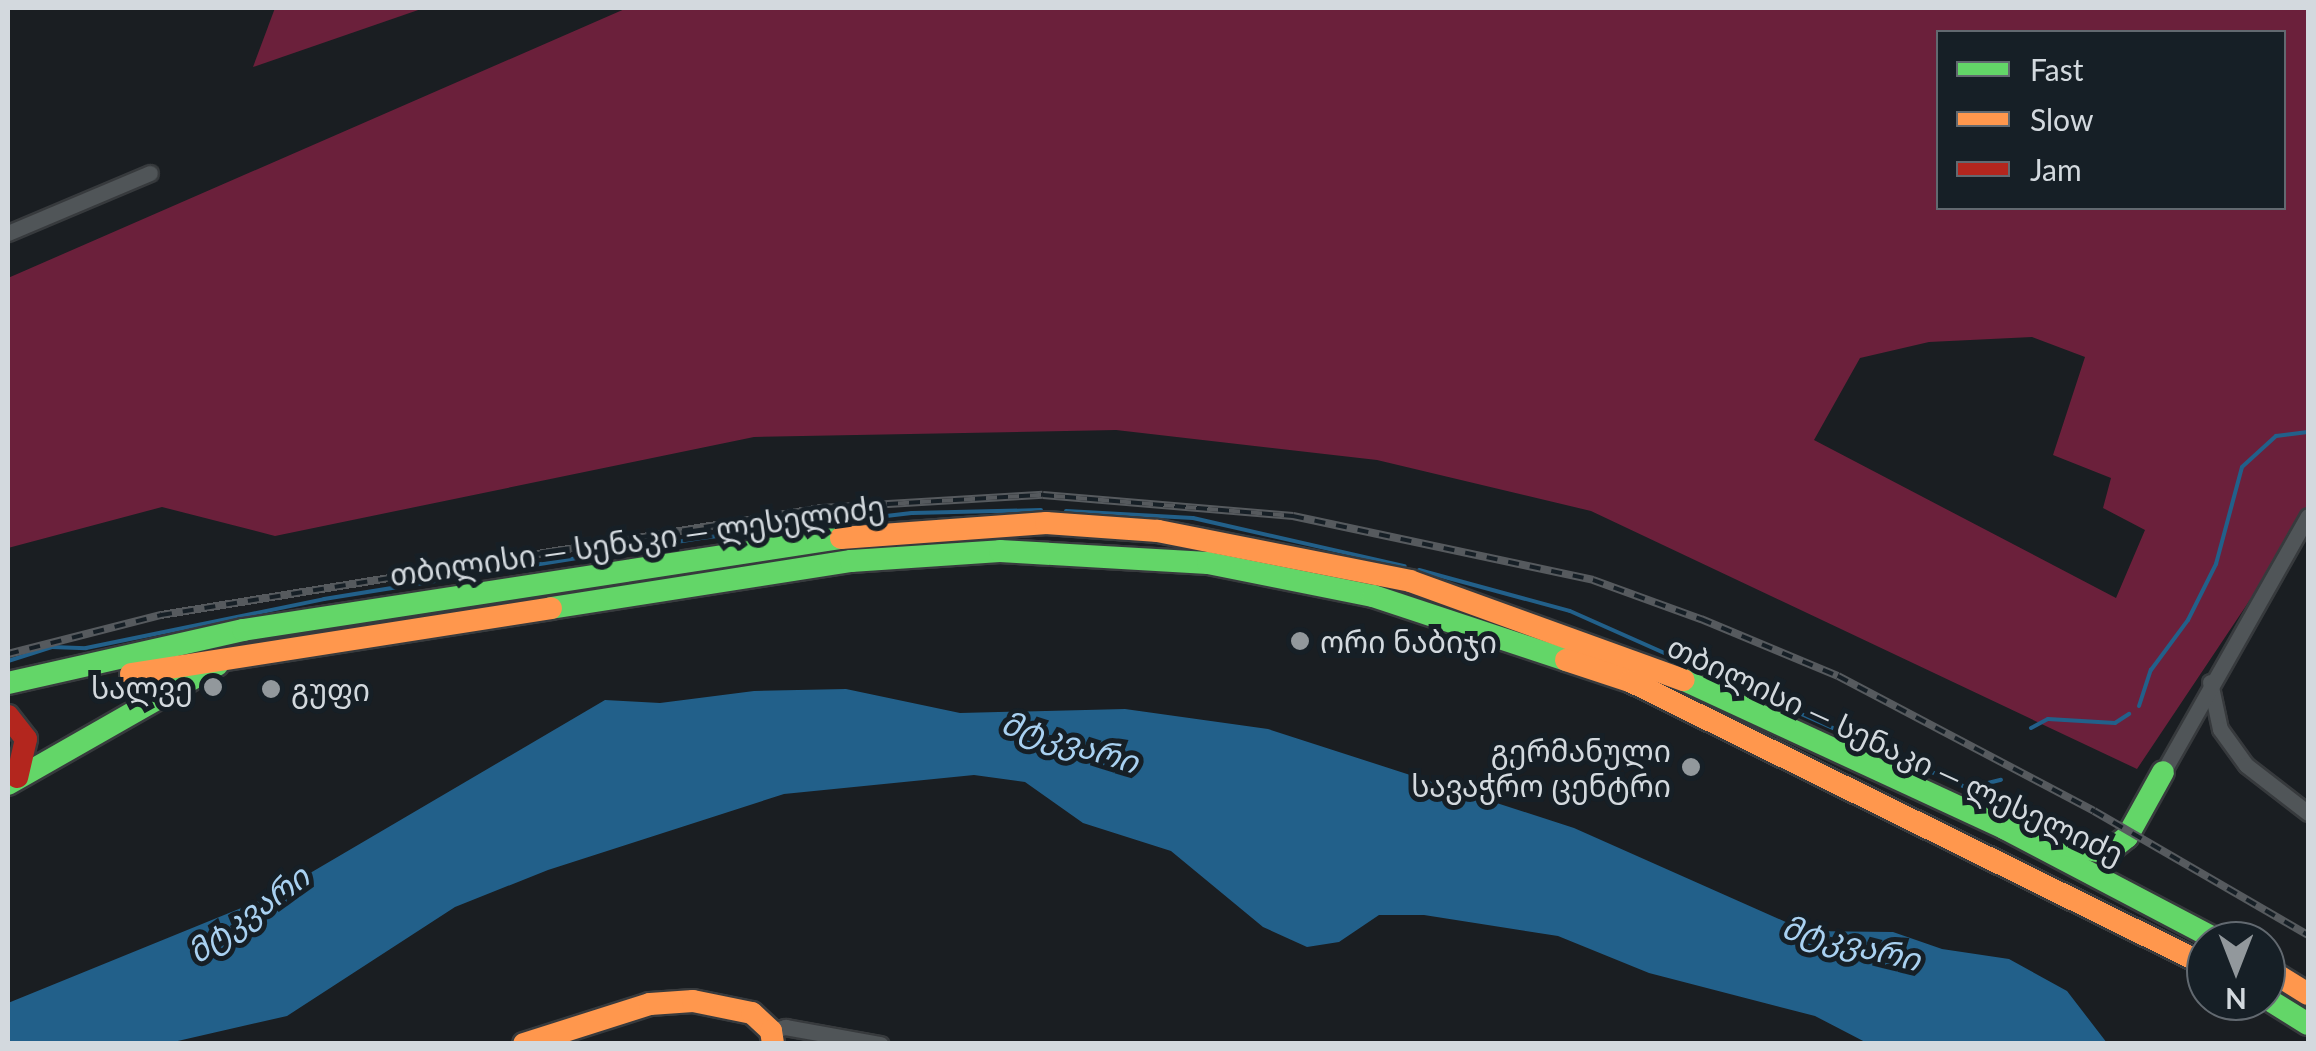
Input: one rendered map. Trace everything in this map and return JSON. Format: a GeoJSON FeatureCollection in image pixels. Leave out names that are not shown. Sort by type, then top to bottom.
{"type":"FeatureCollection","features":[{"type":"Feature","properties":{"kind":"main road","name":"თბილისი — სენაკი — ლესელიძე"},"geometry":{"type":"LineString","coordinates":[[8,683],[243,630],[797,540],[1046,523],[1158,531],[1410,581],[1706,686],[2004,828],[2186,922]]}},
{"type":"Feature","properties":{"kind":"main road","name":"თბილისი — სენაკი — ლესელიძე"},"geometry":{"type":"LineString","coordinates":[[8,702],[238,654],[851,560],[1000,551],[1208,562],[1411,607],[1630,681],[2186,955]]}},
{"type":"Feature","properties":{"kind":"main road"},"geometry":{"type":"LineString","coordinates":[[12,781],[238,654]]}},
{"type":"Feature","properties":{"kind":"main road"},"geometry":{"type":"LineString","coordinates":[[8,716],[26,739],[12,781]]}},
{"type":"Feature","properties":{"kind":"main road"},"geometry":{"type":"LineString","coordinates":[[2004,828],[2032,830],[2095,854],[2108,853],[2127,837],[2163,772]]}},
{"type":"Feature","properties":{"kind":"main road"},"geometry":{"type":"LineString","coordinates":[[2127,837],[2127,870],[2151,903]]}},
{"type":"Feature","properties":{"kind":"main road"},"geometry":{"type":"LineString","coordinates":[[2286,980],[2308,994]]}},
{"type":"Feature","properties":{"kind":"main road"},"geometry":{"type":"LineString","coordinates":[[524,1044],[650,1004],[693,1002],[732,1006],[772,1038]]}},
{"type":"Feature","properties":{"kind":"main road"},"geometry":{"type":"LineString","coordinates":[[2286,1010],[2308,1024]]}},
{"type":"Feature","properties":{"kind":"street"},"geometry":{"type":"LineString","coordinates":[[8,233],[150,172]]}},
{"type":"Feature","properties":{"kind":"street"},"geometry":{"type":"LineString","coordinates":[[2163,772],[2210,682],[2308,516]]}},
{"type":"Feature","properties":{"kind":"street"},"geometry":{"type":"LineString","coordinates":[[2210,682],[2220,728],[2246,765],[2308,813]]}},
{"type":"Feature","properties":{"kind":"street"},"geometry":{"type":"LineString","coordinates":[[772,1038],[785,1028],[880,1044]]}},
{"type":"Feature","properties":{"kind":"shaded area"},"geometry":{"type":"Polygon","coordinates":[[[275,8],[424,8],[253,67],[275,8]]]}},
{"type":"Feature","properties":{"kind":"shaded area"},"geometry":{"type":"Polygon","coordinates":[[[627,8],[2308,8],[2308,513],[2137,769],[1591,511],[1377,460],[1116,430],[754,437],[275,536],[162,507],[8,548],[8,278],[627,8]],[[2032,337],[1929,342],[1860,358],[1814,440],[2116,598],[2145,530],[2103,508],[2111,478],[2053,455],[2085,357],[2032,337]]]}},
{"type":"Feature","properties":{"kind":"water","name":"მტკვარი"},"geometry":{"type":"Polygon","coordinates":[[[846,689],[960,713],[1125,709],[1268,729],[1574,828],[1806,931],[1893,932],[1942,949],[2009,959],[2067,991],[2107,1043],[1867,1043],[1815,1016],[1649,973],[1558,936],[1424,915],[1379,915],[1339,942],[1307,947],[1263,927],[1171,851],[1083,823],[1025,782],[974,775],[784,794],[548,870],[455,907],[287,1016],[169,1043],[8,1043],[8,1003],[271,896],[605,700],[660,703],[754,691],[846,689]]]}},
{"type":"Feature","properties":{"kind":"waterway"},"geometry":{"type":"LineString","coordinates":[[2139,706],[2151,670],[2188,620],[2216,564],[2242,467],[2276,436],[2308,432]]}},
{"type":"Feature","properties":{"kind":"waterway"},"geometry":{"type":"LineString","coordinates":[[8,661],[52,647],[86,648],[324,599],[701,538],[912,513],[1041,510]]}},
{"type":"Feature","properties":{"kind":"waterway"},"geometry":{"type":"LineString","coordinates":[[1066,511],[1193,518],[1405,566]]}},
{"type":"Feature","properties":{"kind":"waterway"},"geometry":{"type":"LineString","coordinates":[[1419,570],[1570,611],[1968,788],[2001,780]]}},
{"type":"Feature","properties":{"kind":"waterway"},"geometry":{"type":"LineString","coordinates":[[2031,728],[2048,719],[2115,723],[2129,714]]}},
{"type":"Feature","properties":{"kind":"railway"},"geometry":{"type":"LineString","coordinates":[[8,654],[161,615],[821,508],[1043,495],[1293,516],[1593,580],[1701,619],[1838,676],[2094,811],[2308,935]]}},
{"type":"Feature","properties":{"kind":"traffic: fast"},"geometry":{"type":"LineString","coordinates":[[8,683],[243,630],[841,538]]}},
{"type":"Feature","properties":{"kind":"traffic: fast"},"geometry":{"type":"LineString","coordinates":[[551,608],[851,561],[1000,551],[1208,563],[1373,596],[1566,660]]}},
{"type":"Feature","properties":{"kind":"traffic: fast"},"geometry":{"type":"LineString","coordinates":[[8,784],[217,665]]}},
{"type":"Feature","properties":{"kind":"traffic: fast"},"geometry":{"type":"LineString","coordinates":[[1684,680],[2004,828],[2186,924]]}},
{"type":"Feature","properties":{"kind":"traffic: fast"},"geometry":{"type":"LineString","coordinates":[[2062,844],[2107,853],[2127,837],[2163,772]]}},
{"type":"Feature","properties":{"kind":"traffic: fast"},"geometry":{"type":"LineString","coordinates":[[2286,1010],[2308,1024]]}},
{"type":"Feature","properties":{"kind":"traffic: slow"},"geometry":{"type":"LineString","coordinates":[[841,538],[1046,523],[1158,531],[1410,581],[1684,680]]}},
{"type":"Feature","properties":{"kind":"traffic: slow"},"geometry":{"type":"LineString","coordinates":[[131,674],[551,608]]}},
{"type":"Feature","properties":{"kind":"traffic: slow"},"geometry":{"type":"LineString","coordinates":[[1566,660],[1630,681],[2186,955]]}},
{"type":"Feature","properties":{"kind":"traffic: slow"},"geometry":{"type":"LineString","coordinates":[[2286,980],[2308,994]]}},
{"type":"Feature","properties":{"kind":"traffic: slow"},"geometry":{"type":"LineString","coordinates":[[524,1044],[650,1004],[693,1001],[752,1013],[771,1031],[773,1044]]}},
{"type":"Feature","properties":{"kind":"traffic: jam"},"geometry":{"type":"LineString","coordinates":[[8,716],[26,739],[17,777]]}},
{"type":"Feature","properties":{"kind":"place","name":"ორი ნაბიჯი"},"geometry":{"type":"Point","coordinates":[1300,641]}},
{"type":"Feature","properties":{"kind":"place","name":"სალვე"},"geometry":{"type":"Point","coordinates":[213,687]}},
{"type":"Feature","properties":{"kind":"place","name":"გუფი"},"geometry":{"type":"Point","coordinates":[271,689]}},
{"type":"Feature","properties":{"kind":"place","name":"გერმანული სავაჭრო ცენტრი"},"geometry":{"type":"Point","coordinates":[1691,767]}}]}
